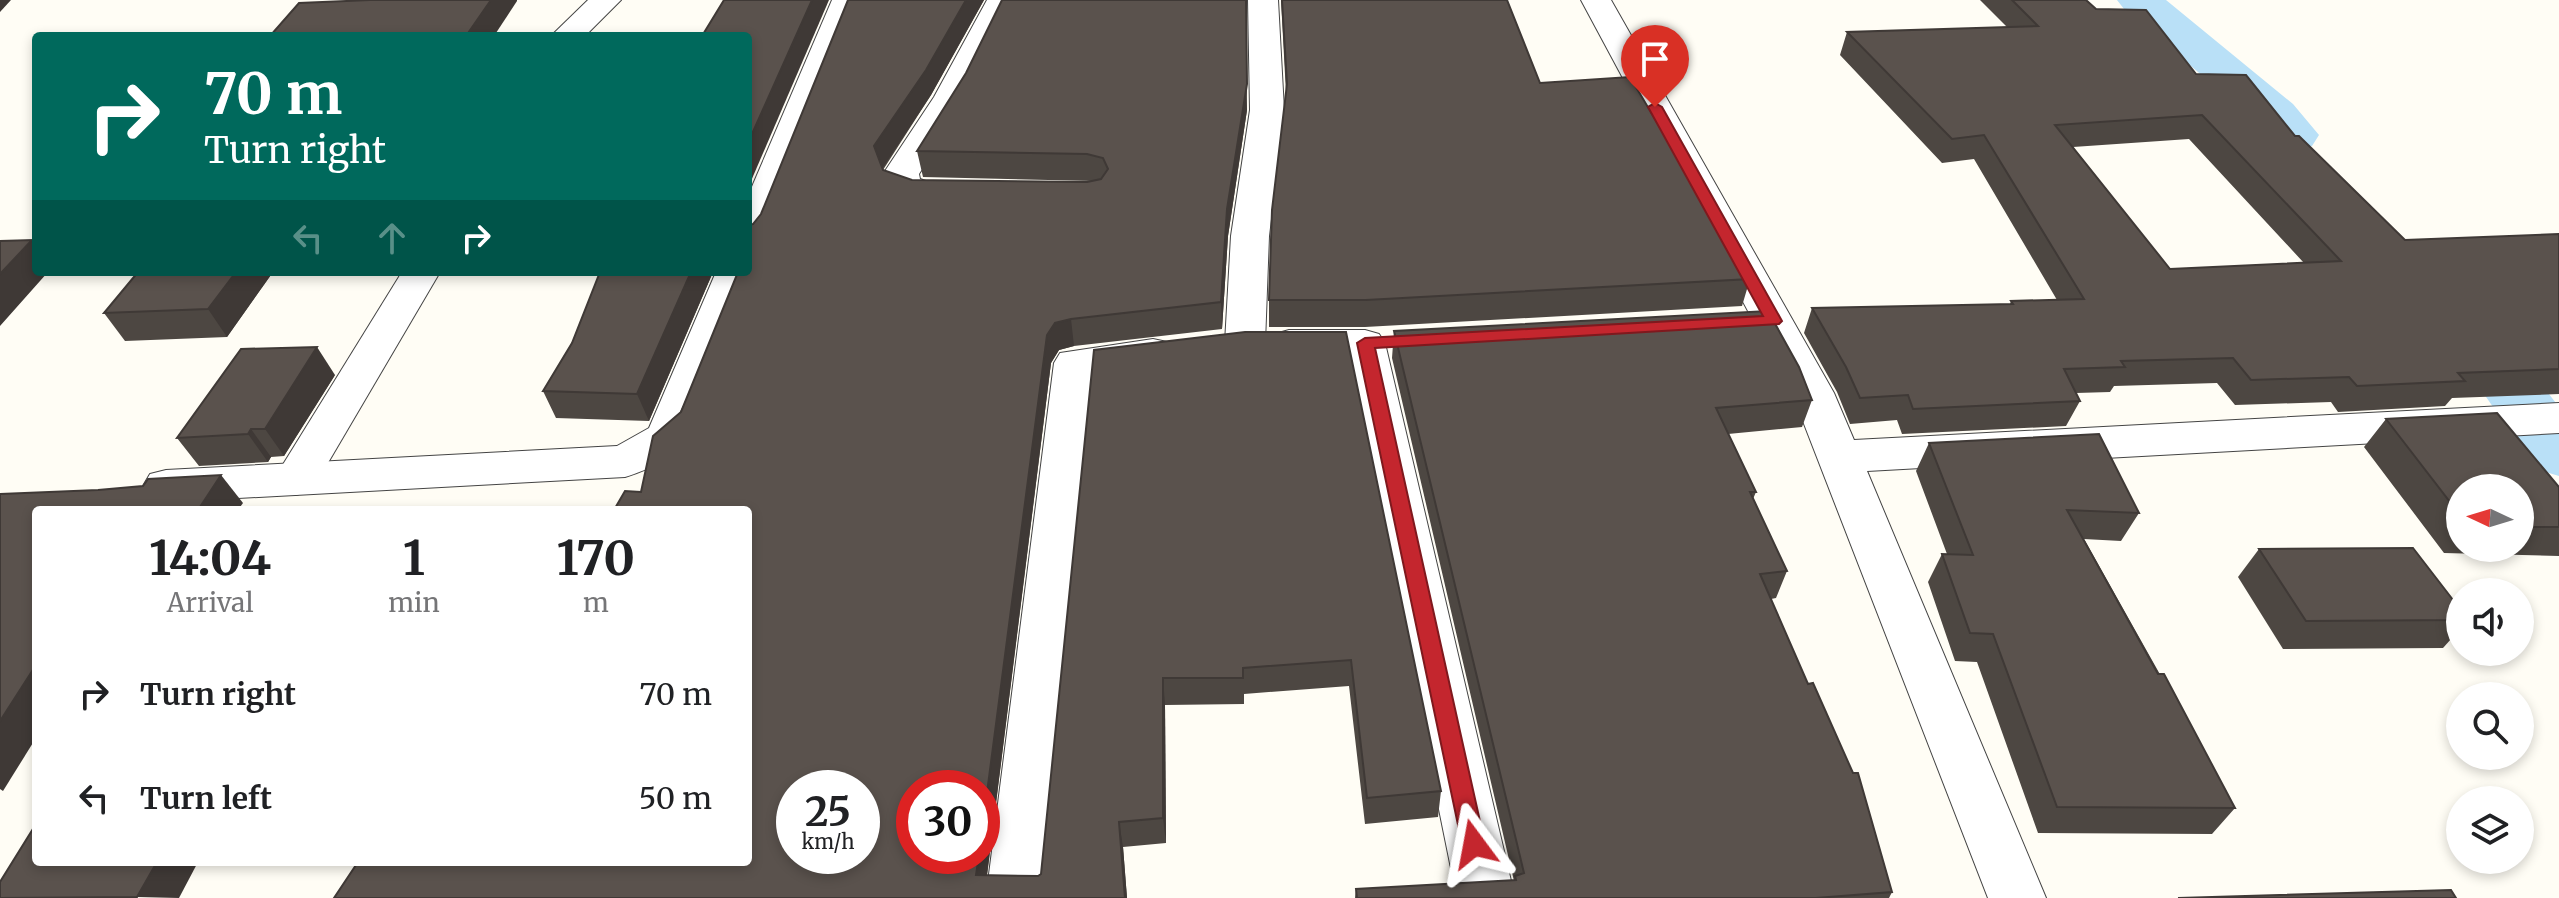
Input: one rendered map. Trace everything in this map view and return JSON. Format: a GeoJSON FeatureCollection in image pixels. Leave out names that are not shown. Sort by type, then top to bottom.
{"type":"FeatureCollection","features":[{"type":"Feature","properties":{"kind":"street"},"geometry":{"type":"LineString","coordinates":[[571,32],[606,0]]}},
{"type":"Feature","properties":{"kind":"street"},"geometry":{"type":"LineString","coordinates":[[752,230],[847,0]]}},
{"type":"Feature","properties":{"kind":"street"},"geometry":{"type":"LineString","coordinates":[[981,193],[919,193],[903,185],[901,174],[951,97],[1002,0]]}},
{"type":"Feature","properties":{"kind":"street"},"geometry":{"type":"LineString","coordinates":[[1245,343],[1250,236],[1267,110],[1263,0]]}},
{"type":"Feature","properties":{"kind":"street"},"geometry":{"type":"LineString","coordinates":[[1596,0],[1813,393],[2017,898]]}},
{"type":"Feature","properties":{"kind":"street"},"geometry":{"type":"LineString","coordinates":[[296,479],[419,276]]}},
{"type":"Feature","properties":{"kind":"street"},"geometry":{"type":"LineString","coordinates":[[133,488],[625,461],[667,438],[733,276]]}},
{"type":"Feature","properties":{"kind":"street"},"geometry":{"type":"LineString","coordinates":[[1726,323],[1773,321]]}},
{"type":"Feature","properties":{"kind":"street"},"geometry":{"type":"LineString","coordinates":[[1015,898],[1075,363],[1245,343],[1381,343],[1486,898]]}},
{"type":"Feature","properties":{"kind":"street"},"geometry":{"type":"LineString","coordinates":[[1839,457],[2474,420],[2559,418]]}},
{"type":"Feature","properties":{"kind":"building"},"geometry":{"type":"Polygon","coordinates":[[[491,0],[469,32],[274,32],[299,3],[491,0]]]}},
{"type":"Feature","properties":{"kind":"building"},"geometry":{"type":"Polygon","coordinates":[[[724,0],[812,0],[752,134],[752,32],[704,32],[724,0]]]}},
{"type":"Feature","properties":{"kind":"building"},"geometry":{"type":"Polygon","coordinates":[[[848,0],[966,0],[926,70],[874,146],[883,170],[912,180],[1087,182],[1101,179],[1108,169],[1103,158],[1087,154],[917,151],[966,73],[1002,0],[1246,0],[1247,84],[1227,209],[1221,302],[1071,319],[1055,323],[1047,335],[990,770],[896,770],[896,874],[1041,874],[1094,350],[1245,332],[1346,332],[1441,791],[1367,798],[1351,660],[1243,668],[1243,678],[1163,678],[1163,818],[1119,822],[1125,898],[334,898],[355,866],[752,866],[752,506],[616,506],[625,491],[641,492],[653,436],[681,412],[736,276],[752,276],[752,224],[761,214],[848,0]]]}},
{"type":"Feature","properties":{"kind":"building"},"geometry":{"type":"Polygon","coordinates":[[[1282,0],[1507,0],[1540,83],[1630,77],[1750,279],[1366,300],[1269,300],[1272,210],[1287,84],[1282,0]]]}},
{"type":"Feature","properties":{"kind":"building"},"geometry":{"type":"Polygon","coordinates":[[[2012,0],[2086,0],[2096,9],[2146,10],[2196,74],[2246,75],[2295,136],[2299,136],[2405,240],[2559,234],[2559,369],[2458,373],[2465,381],[2357,386],[2349,377],[2251,380],[2233,358],[2121,361],[2125,367],[2064,369],[2080,401],[1913,409],[1908,395],[1860,398],[1812,308],[2013,304],[2011,301],[2084,299],[1984,135],[1952,139],[1847,32],[2038,26],[2012,0]],[[2202,115],[2055,125],[2170,269],[2341,261],[2202,115]]]}},
{"type":"Feature","properties":{"kind":"building"},"geometry":{"type":"Polygon","coordinates":[[[32,240],[0,274],[0,241],[32,240]]]}},
{"type":"Feature","properties":{"kind":"building"},"geometry":{"type":"Polygon","coordinates":[[[135,276],[233,276],[208,309],[104,313],[135,276]]]}},
{"type":"Feature","properties":{"kind":"building"},"geometry":{"type":"Polygon","coordinates":[[[598,276],[689,276],[637,394],[543,391],[572,343],[598,276]]]}},
{"type":"Feature","properties":{"kind":"building"},"geometry":{"type":"Polygon","coordinates":[[[1768,311],[1799,367],[1812,400],[1716,408],[1756,492],[1750,492],[1787,571],[1760,574],[1808,684],[1813,683],[1853,773],[1858,773],[1892,892],[1816,898],[1357,898],[1356,889],[1516,880],[1515,876],[1524,873],[1394,331],[1768,311]]]}},
{"type":"Feature","properties":{"kind":"building"},"geometry":{"type":"Polygon","coordinates":[[[317,347],[265,429],[251,429],[248,434],[177,438],[241,349],[317,347]]]}},
{"type":"Feature","properties":{"kind":"building"},"geometry":{"type":"Polygon","coordinates":[[[2497,413],[2559,487],[2559,527],[2534,527],[2534,474],[2446,474],[2446,497],[2386,419],[2497,413]]]}},
{"type":"Feature","properties":{"kind":"building"},"geometry":{"type":"Polygon","coordinates":[[[2099,434],[2139,513],[2067,510],[2158,674],[2164,674],[2235,808],[2057,807],[1993,634],[1970,633],[1942,554],[1973,555],[1929,443],[2099,434]]]}},
{"type":"Feature","properties":{"kind":"building"},"geometry":{"type":"Polygon","coordinates":[[[221,475],[201,506],[32,506],[32,671],[0,721],[0,494],[143,486],[148,479],[221,475]]]}},
{"type":"Feature","properties":{"kind":"building"},"geometry":{"type":"Polygon","coordinates":[[[2413,548],[2446,591],[2446,620],[2306,621],[2259,549],[2413,548]]]}},
{"type":"Feature","properties":{"kind":"building"},"geometry":{"type":"Polygon","coordinates":[[[32,830],[32,866],[155,866],[137,897],[0,898],[0,882],[32,830]]]}},
{"type":"Feature","properties":{"kind":"building"},"geometry":{"type":"Polygon","coordinates":[[[2451,890],[2456,898],[2178,898],[2451,890]]]}},
{"type":"Feature","properties":{"kind":"waterway"},"geometry":{"type":"LineString","coordinates":[[2139,0],[2276,114],[2294,135]]}},
{"type":"Feature","properties":{"kind":"waterway"},"geometry":{"type":"LineString","coordinates":[[2462,329],[2496,367],[2559,453]]}},
{"type":"Feature","properties":{"kind":"route"},"geometry":{"type":"LineString","coordinates":[[1474,844],[1365,343],[1773,321],[1655,107]]}}]}
